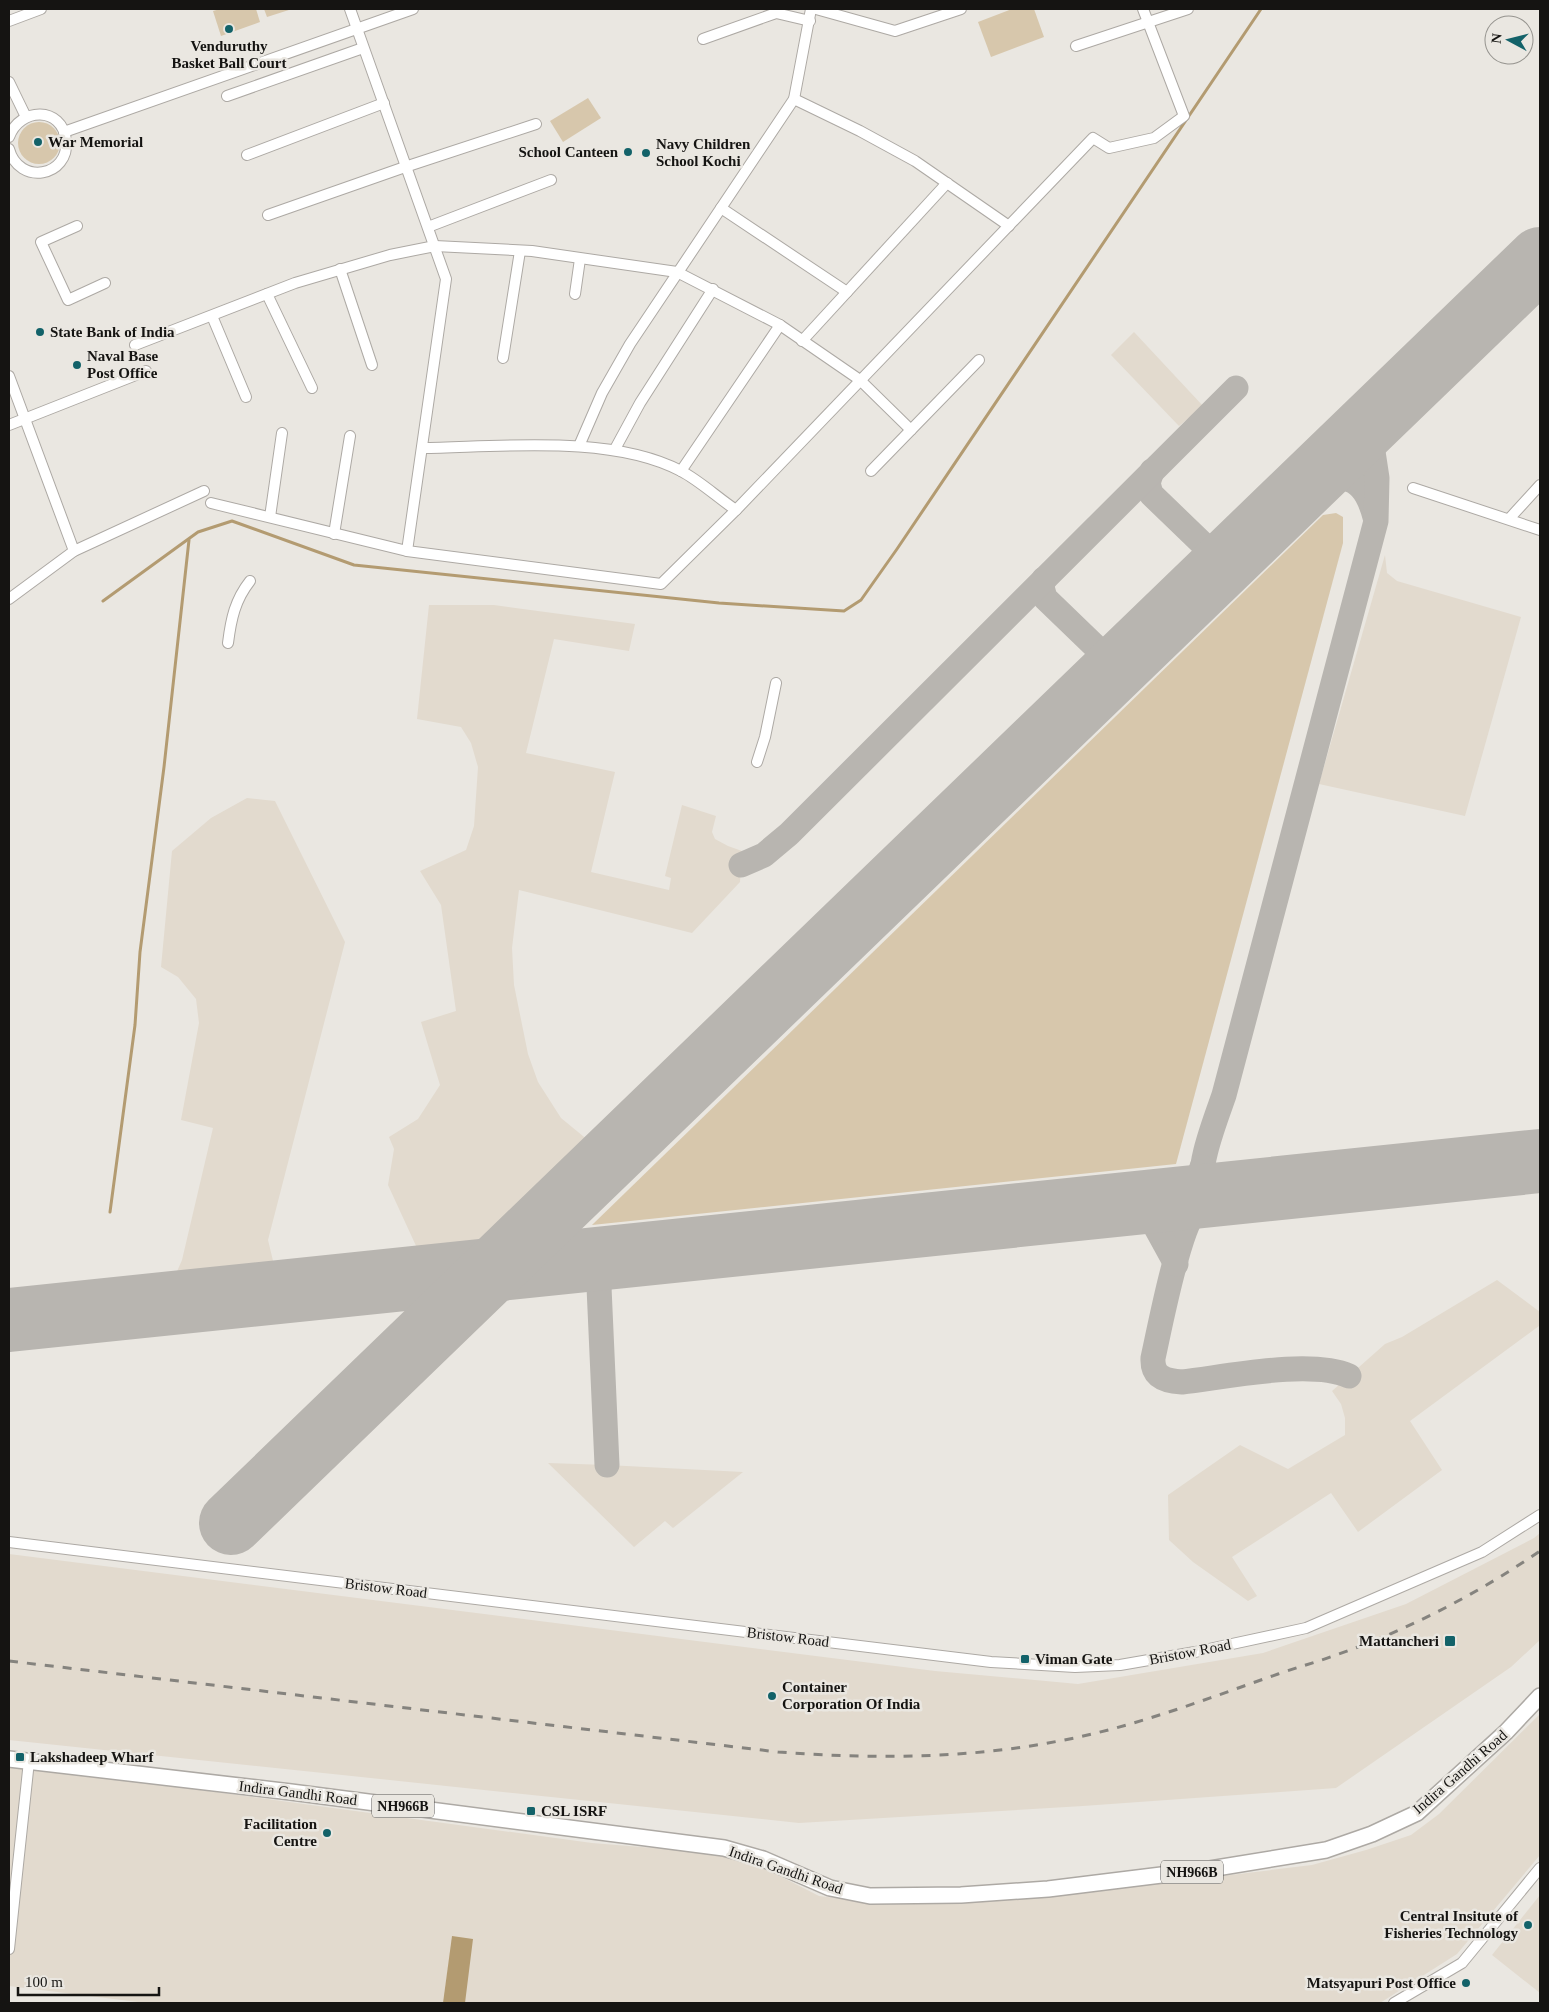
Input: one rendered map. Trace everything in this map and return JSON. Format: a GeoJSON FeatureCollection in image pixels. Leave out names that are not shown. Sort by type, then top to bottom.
{"type":"FeatureCollection","features":[{"type":"Feature","properties":{"kind":"highway","name":"Indira Gandhi Road"},"geometry":{"type":"LineString","coordinates":[[9,1759],[291,1792],[724,1848],[763,1859],[830,1888],[870,1896],[961,1895],[1048,1888],[1210,1869],[1326,1850],[1372,1834],[1417,1813],[1506,1732],[1540,1696]]}},
{"type":"Feature","properties":{"kind":"street"},"geometry":{"type":"LineString","coordinates":[[9,21],[41,9]]}},
{"type":"Feature","properties":{"kind":"street"},"geometry":{"type":"LineString","coordinates":[[350,9],[446,278],[407,551]]}},
{"type":"Feature","properties":{"kind":"street"},"geometry":{"type":"LineString","coordinates":[[64,132],[414,9]]}},
{"type":"Feature","properties":{"kind":"street"},"geometry":{"type":"LineString","coordinates":[[578,446],[602,392],[677,272],[794,99],[811,9]]}},
{"type":"Feature","properties":{"kind":"street"},"geometry":{"type":"LineString","coordinates":[[816,9],[895,31],[961,9]]}},
{"type":"Feature","properties":{"kind":"street"},"geometry":{"type":"LineString","coordinates":[[211,503],[407,551],[662,584],[736,510],[1093,138],[1109,148],[1154,138],[1184,116],[1144,9]]}},
{"type":"Feature","properties":{"kind":"street"},"geometry":{"type":"LineString","coordinates":[[1076,46],[1149,24],[1188,9]]}},
{"type":"Feature","properties":{"kind":"street"},"geometry":{"type":"LineString","coordinates":[[704,39],[776,12],[810,21]]}},
{"type":"Feature","properties":{"kind":"street"},"geometry":{"type":"LineString","coordinates":[[227,96],[363,48]]}},
{"type":"Feature","properties":{"kind":"street"},"geometry":{"type":"LineString","coordinates":[[9,82],[26,116]]}},
{"type":"Feature","properties":{"kind":"street"},"geometry":{"type":"LineString","coordinates":[[794,99],[899,152],[1008,226]]}},
{"type":"Feature","properties":{"kind":"street"},"geometry":{"type":"LineString","coordinates":[[247,155],[384,103]]}},
{"type":"Feature","properties":{"kind":"street"},"geometry":{"type":"LineString","coordinates":[[9,137],[18,122],[26,116],[35,114],[52,118],[64,132],[66,149],[63,158],[51,170],[32,173],[23,170],[9,154]]}},
{"type":"Feature","properties":{"kind":"street"},"geometry":{"type":"LineString","coordinates":[[268,215],[536,124]]}},
{"type":"Feature","properties":{"kind":"street"},"geometry":{"type":"LineString","coordinates":[[428,227],[551,180]]}},
{"type":"Feature","properties":{"kind":"street"},"geometry":{"type":"LineString","coordinates":[[802,341],[947,183]]}},
{"type":"Feature","properties":{"kind":"street"},"geometry":{"type":"LineString","coordinates":[[721,208],[847,292]]}},
{"type":"Feature","properties":{"kind":"street"},"geometry":{"type":"LineString","coordinates":[[77,226],[41,242],[68,300],[105,283]]}},
{"type":"Feature","properties":{"kind":"street"},"geometry":{"type":"LineString","coordinates":[[135,346],[267,294],[340,269],[390,255],[435,246],[532,251],[677,272],[713,289],[780,325],[860,380],[911,430]]}},
{"type":"Feature","properties":{"kind":"street"},"geometry":{"type":"LineString","coordinates":[[503,358],[520,251]]}},
{"type":"Feature","properties":{"kind":"street"},"geometry":{"type":"LineString","coordinates":[[575,294],[580,259]]}},
{"type":"Feature","properties":{"kind":"street"},"geometry":{"type":"LineString","coordinates":[[340,269],[372,366]]}},
{"type":"Feature","properties":{"kind":"street"},"geometry":{"type":"LineString","coordinates":[[615,449],[640,403],[713,289]]}},
{"type":"Feature","properties":{"kind":"street"},"geometry":{"type":"LineString","coordinates":[[267,294],[312,388]]}},
{"type":"Feature","properties":{"kind":"street"},"geometry":{"type":"LineString","coordinates":[[212,316],[246,397]]}},
{"type":"Feature","properties":{"kind":"street"},"geometry":{"type":"LineString","coordinates":[[681,471],[780,325]]}},
{"type":"Feature","properties":{"kind":"street"},"geometry":{"type":"LineString","coordinates":[[871,471],[979,360]]}},
{"type":"Feature","properties":{"kind":"street"},"geometry":{"type":"LineString","coordinates":[[9,425],[146,371]]}},
{"type":"Feature","properties":{"kind":"street"},"geometry":{"type":"LineString","coordinates":[[9,376],[74,551]]}},
{"type":"Feature","properties":{"kind":"street"},"geometry":{"type":"LineString","coordinates":[[270,517],[282,433]]}},
{"type":"Feature","properties":{"kind":"street"},"geometry":{"type":"LineString","coordinates":[[334,534],[350,436]]}},
{"type":"Feature","properties":{"kind":"street"},"geometry":{"type":"LineString","coordinates":[[422,448],[578,446],[615,449],[681,471],[736,510]]}},
{"type":"Feature","properties":{"kind":"street"},"geometry":{"type":"LineString","coordinates":[[1509,519],[1540,485]]}},
{"type":"Feature","properties":{"kind":"street"},"geometry":{"type":"LineString","coordinates":[[1413,488],[1540,530]]}},
{"type":"Feature","properties":{"kind":"street"},"geometry":{"type":"LineString","coordinates":[[9,599],[74,551],[204,491]]}},
{"type":"Feature","properties":{"kind":"street"},"geometry":{"type":"LineString","coordinates":[[228,643],[231,619],[239,595],[250,581]]}},
{"type":"Feature","properties":{"kind":"street"},"geometry":{"type":"LineString","coordinates":[[757,762],[765,736],[776,683]]}},
{"type":"Feature","properties":{"kind":"street","name":"Bristow Road"},"geometry":{"type":"LineString","coordinates":[[9,1542],[990,1662],[1075,1667],[1120,1666],[1306,1628],[1482,1552],[1540,1515]]}},
{"type":"Feature","properties":{"kind":"street"},"geometry":{"type":"LineString","coordinates":[[9,1950],[29,1761]]}},
{"type":"Feature","properties":{"kind":"street"},"geometry":{"type":"LineString","coordinates":[[1394,2003],[1462,1963],[1540,1868]]}},
{"type":"Feature","properties":{"kind":"shaded area","name":"Venduruthy Basket Ball Court"},"geometry":{"type":"Polygon","coordinates":[[[220,9],[256,9],[260,22],[221,36],[213,11],[220,9]]]}},
{"type":"Feature","properties":{"kind":"shaded area"},"geometry":{"type":"Polygon","coordinates":[[[264,9],[292,9],[267,17],[264,9]]]}},
{"type":"Feature","properties":{"kind":"shaded area"},"geometry":{"type":"Polygon","coordinates":[[[1012,9],[1034,9],[1044,37],[991,57],[978,22],[1012,9]]]}},
{"type":"Feature","properties":{"kind":"shaded area"},"geometry":{"type":"Polygon","coordinates":[[[588,98],[601,118],[563,142],[550,121],[588,98]]]}},
{"type":"Feature","properties":{"kind":"shaded area"},"geometry":{"type":"Polygon","coordinates":[[[39,122],[54,128],[60,143],[54,158],[39,164],[24,158],[18,143],[24,128],[39,122]]]}},
{"type":"Feature","properties":{"kind":"shaded area"},"geometry":{"type":"Polygon","coordinates":[[[1134,332],[1203,406],[1179,426],[1111,355],[1134,332]]]}},
{"type":"Feature","properties":{"kind":"shaded area"},"geometry":{"type":"Polygon","coordinates":[[[1336,513],[1343,517],[1343,543],[1176,1164],[592,1225],[1323,515],[1336,513]]]}},
{"type":"Feature","properties":{"kind":"shaded area"},"geometry":{"type":"Polygon","coordinates":[[[1385,555],[1387,573],[1397,581],[1521,617],[1465,816],[1319,784],[1385,555]]]}},
{"type":"Feature","properties":{"kind":"shaded area"},"geometry":{"type":"Polygon","coordinates":[[[429,605],[494,605],[635,624],[629,651],[554,639],[526,753],[615,772],[591,872],[669,890],[671,878],[665,876],[682,805],[716,816],[712,832],[715,839],[742,851],[740,882],[692,933],[519,890],[512,948],[514,985],[528,1054],[538,1082],[561,1118],[589,1141],[483,1243],[417,1248],[388,1185],[394,1149],[389,1137],[418,1119],[440,1085],[421,1022],[456,1011],[441,905],[420,871],[466,850],[474,826],[478,767],[471,743],[461,727],[417,719],[429,605]]]}},
{"type":"Feature","properties":{"kind":"shaded area"},"geometry":{"type":"Polygon","coordinates":[[[247,798],[275,801],[345,942],[268,1240],[274,1265],[175,1276],[182,1260],[213,1128],[181,1120],[199,1023],[196,999],[178,977],[161,967],[172,851],[211,818],[247,798]]]}},
{"type":"Feature","properties":{"kind":"shaded area"},"geometry":{"type":"Polygon","coordinates":[[[1497,1280],[1540,1312],[1539,1326],[1410,1421],[1442,1470],[1358,1532],[1331,1493],[1232,1557],[1257,1596],[1248,1601],[1193,1562],[1169,1540],[1168,1495],[1240,1445],[1288,1469],[1345,1435],[1345,1418],[1341,1404],[1332,1391],[1385,1344],[1402,1337],[1497,1280]]]}},
{"type":"Feature","properties":{"kind":"shaded area"},"geometry":{"type":"Polygon","coordinates":[[[548,1463],[743,1472],[673,1528],[665,1521],[634,1547],[548,1463]]]}},
{"type":"Feature","properties":{"kind":"shaded area"},"geometry":{"type":"Polygon","coordinates":[[[1540,1533],[1540,1640],[1511,1667],[1336,1788],[1083,1806],[799,1823],[9,1740],[9,1554],[935,1671],[1078,1684],[1263,1653],[1406,1604],[1534,1538],[1540,1533]]]}},
{"type":"Feature","properties":{"kind":"shaded area"},"geometry":{"type":"Polygon","coordinates":[[[1540,1714],[1540,1855],[1457,1954],[1380,2003],[146,2003],[9,1986],[9,1764],[592,1843],[728,1854],[772,1872],[819,1896],[878,1903],[944,1904],[1066,1895],[1312,1865],[1366,1850],[1411,1835],[1439,1814],[1540,1714]]]}},
{"type":"Feature","properties":{"kind":"shaded area","name":"Central Insitute of Fisheries Technology"},"geometry":{"type":"Polygon","coordinates":[[[1540,1895],[1540,1993],[1492,1955],[1540,1895]]]}},
{"type":"Feature","properties":{"kind":"shaded area"},"geometry":{"type":"Polygon","coordinates":[[[452,1936],[473,1939],[465,2003],[443,2003],[452,1936]]]}},
{"type":"Feature","properties":{"kind":"waterway"},"geometry":{"type":"LineString","coordinates":[[103,601],[198,532],[232,521],[354,565],[719,603],[844,611],[861,600],[897,549],[1261,9]]}},
{"type":"Feature","properties":{"kind":"waterway"},"geometry":{"type":"LineString","coordinates":[[110,1212],[135,1025],[140,952],[164,767],[189,540]]}},
{"type":"Feature","properties":{"kind":"taxiway"},"geometry":{"type":"LineString","coordinates":[[741,865],[764,855],[789,834],[1236,388]]}},
{"type":"Feature","properties":{"kind":"taxiway"},"geometry":{"type":"LineString","coordinates":[[1223,1195],[1211,1193],[1205,1189],[1202,1182],[1204,1158],[1224,1095],[1376,521],[1377,478],[1372,445],[1373,433],[1399,395]]}},
{"type":"Feature","properties":{"kind":"taxiway"},"geometry":{"type":"LineString","coordinates":[[1152,471],[1148,483],[1151,494],[1208,549],[1219,555],[1233,555]]}},
{"type":"Feature","properties":{"kind":"taxiway"},"geometry":{"type":"LineString","coordinates":[[1296,495],[1334,479],[1354,481],[1362,488],[1375,517]]}},
{"type":"Feature","properties":{"kind":"taxiway"},"geometry":{"type":"LineString","coordinates":[[1044,579],[1042,587],[1045,598],[1102,653],[1113,659],[1127,658]]}},
{"type":"Feature","properties":{"kind":"taxiway"},"geometry":{"type":"LineString","coordinates":[[1172,1201],[1183,1195],[1191,1187],[1202,1167]]}},
{"type":"Feature","properties":{"kind":"taxiway"},"geometry":{"type":"LineString","coordinates":[[1223,1195],[1205,1203],[1196,1210],[1189,1221],[1183,1237],[1170,1280],[1153,1358],[1157,1374],[1165,1379],[1182,1382],[1244,1373],[1291,1369],[1332,1371],[1349,1376]]}},
{"type":"Feature","properties":{"kind":"taxiway"},"geometry":{"type":"LineString","coordinates":[[1143,1204],[1176,1264]]}},
{"type":"Feature","properties":{"kind":"taxiway"},"geometry":{"type":"LineString","coordinates":[[607,1465],[599,1287],[607,1268],[623,1256]]}},
{"type":"Feature","properties":{"kind":"taxiway"},"geometry":{"type":"LineString","coordinates":[[568,1262],[590,1273],[599,1287]]}},
{"type":"Feature","properties":{"kind":"runway"},"geometry":{"type":"LineString","coordinates":[[231,1523],[1540,259]]}},
{"type":"Feature","properties":{"kind":"runway"},"geometry":{"type":"LineString","coordinates":[[9,1320],[1540,1161]]}},
{"type":"Feature","properties":{"kind":"railway"},"geometry":{"type":"LineString","coordinates":[[9,1661],[778,1752],[849,1756],[954,1754],[1024,1747],[1115,1728],[1170,1712],[1285,1671],[1329,1658],[1389,1634],[1441,1610],[1492,1582],[1540,1551]]}},
{"type":"Feature","properties":{"kind":"place","name":"Venduruthy Basket Ball Court"},"geometry":{"type":"Point","coordinates":[229,29]}},
{"type":"Feature","properties":{"kind":"place","name":"War Memorial"},"geometry":{"type":"Point","coordinates":[38,142]}},
{"type":"Feature","properties":{"kind":"place","name":"School Canteen"},"geometry":{"type":"Point","coordinates":[628,152]}},
{"type":"Feature","properties":{"kind":"place","name":"Navy Children School Kochi"},"geometry":{"type":"Point","coordinates":[646,153]}},
{"type":"Feature","properties":{"kind":"place","name":"State Bank of India"},"geometry":{"type":"Point","coordinates":[40,332]}},
{"type":"Feature","properties":{"kind":"place","name":"Naval Base Post Office"},"geometry":{"type":"Point","coordinates":[77,365]}},
{"type":"Feature","properties":{"kind":"place","name":"Mattancheri"},"geometry":{"type":"Point","coordinates":[1450,1641]}},
{"type":"Feature","properties":{"kind":"place","name":"Viman Gate"},"geometry":{"type":"Point","coordinates":[1025,1659]}},
{"type":"Feature","properties":{"kind":"place","name":"Container Corporation Of India"},"geometry":{"type":"Point","coordinates":[772,1696]}},
{"type":"Feature","properties":{"kind":"place","name":"Lakshadeep Wharf"},"geometry":{"type":"Point","coordinates":[20,1757]}},
{"type":"Feature","properties":{"kind":"place","name":"CSL ISRF"},"geometry":{"type":"Point","coordinates":[531,1811]}},
{"type":"Feature","properties":{"kind":"place","name":"Facilitation Centre"},"geometry":{"type":"Point","coordinates":[327,1833]}},
{"type":"Feature","properties":{"kind":"place","name":"Central Insitute of Fisheries Technology"},"geometry":{"type":"Point","coordinates":[1528,1925]}},
{"type":"Feature","properties":{"kind":"place","name":"Matsyapuri Post Office"},"geometry":{"type":"Point","coordinates":[1466,1983]}}]}
